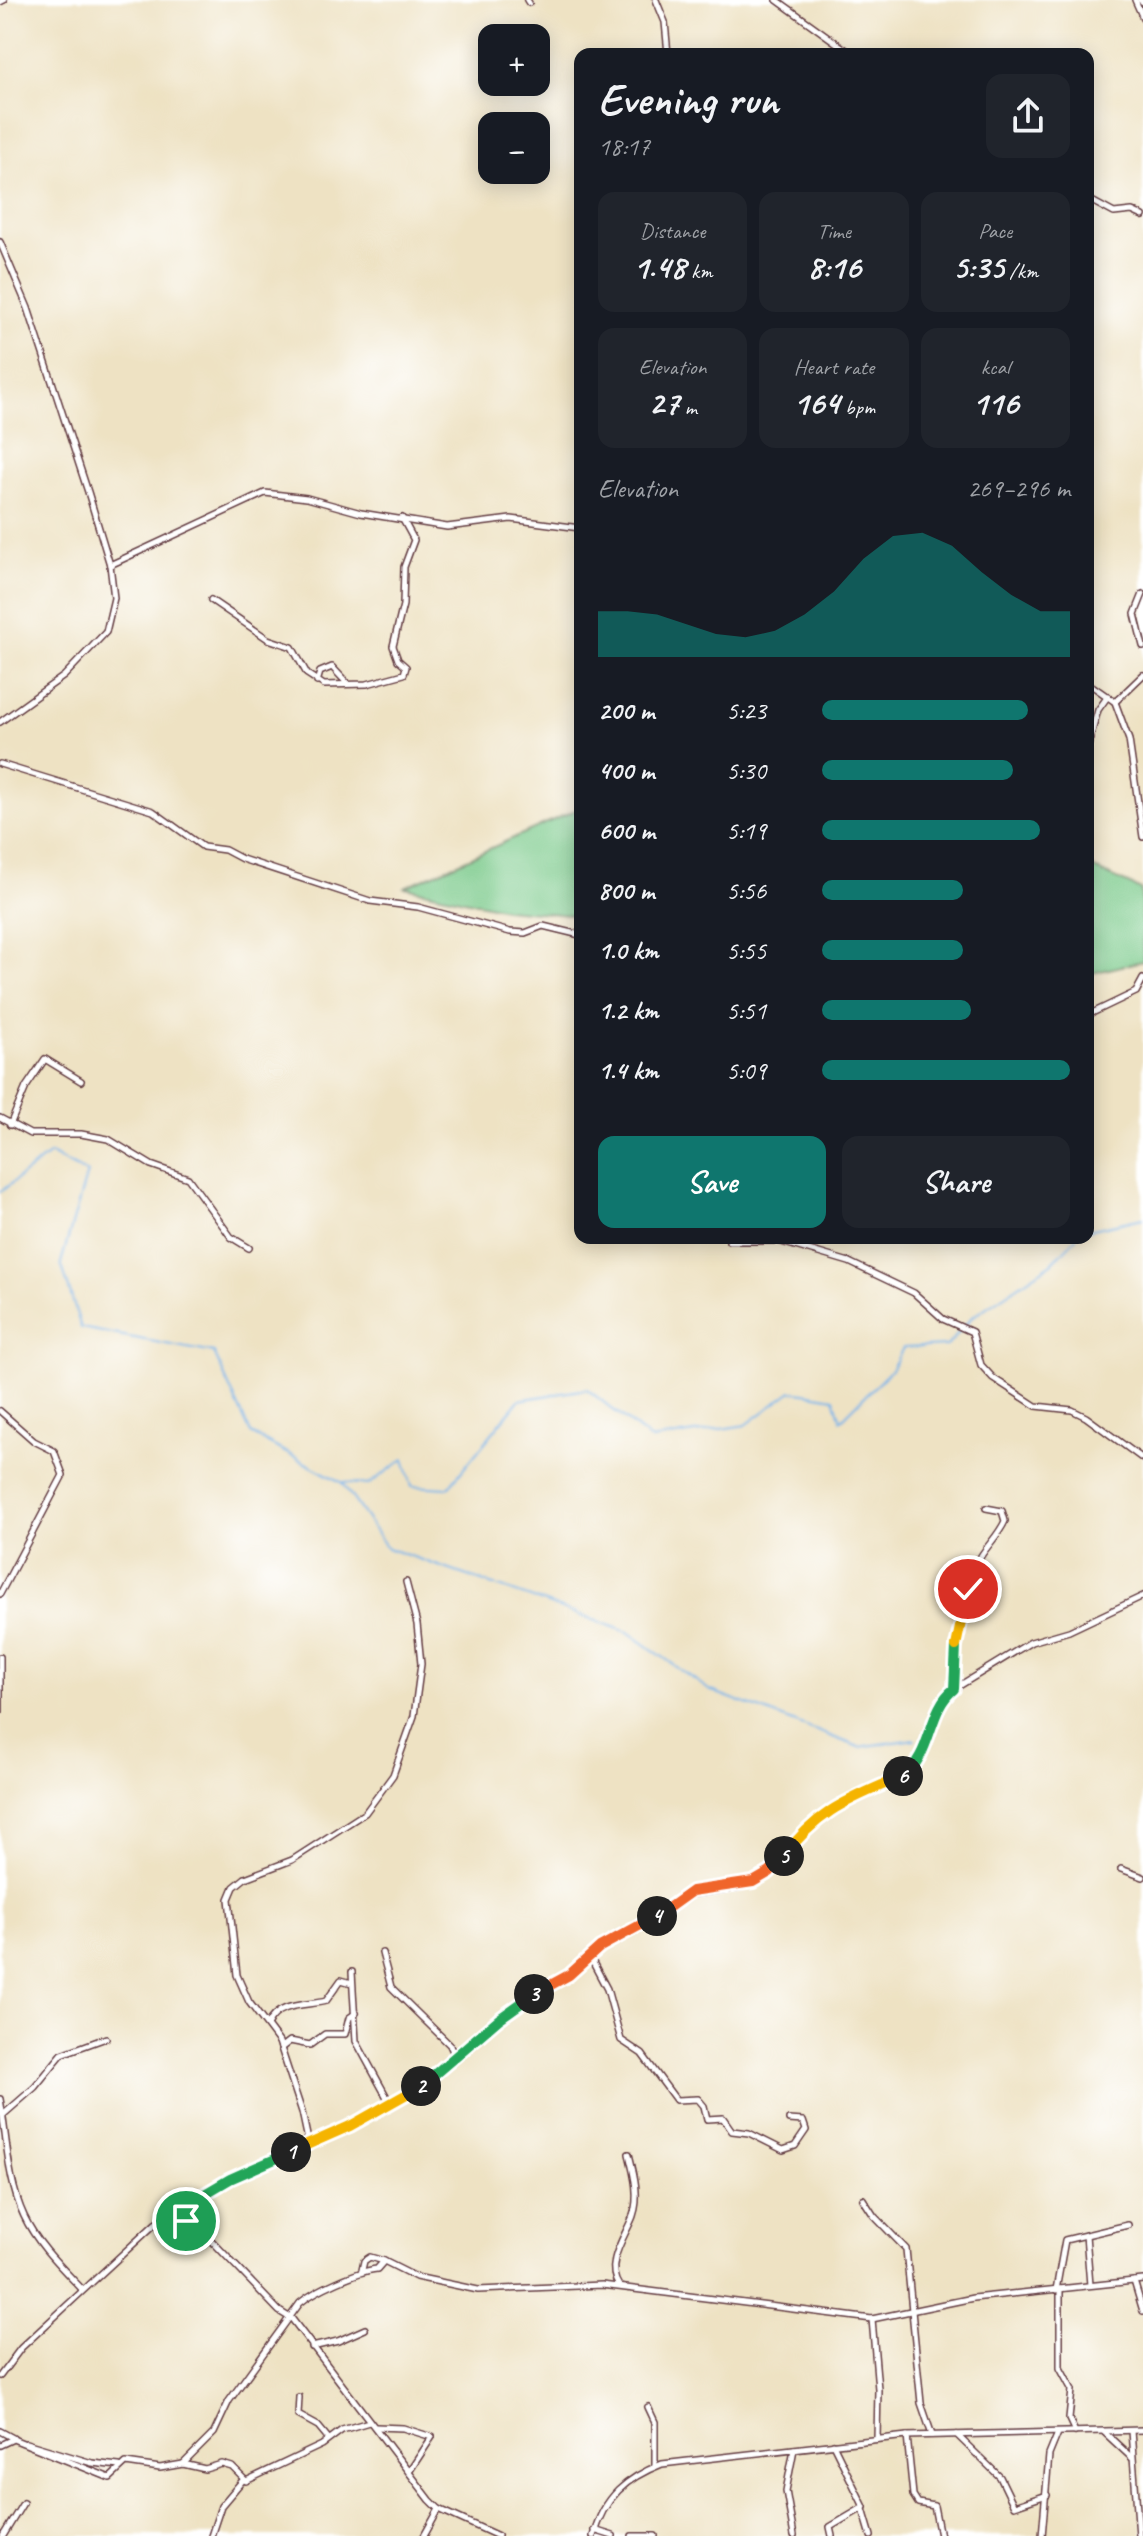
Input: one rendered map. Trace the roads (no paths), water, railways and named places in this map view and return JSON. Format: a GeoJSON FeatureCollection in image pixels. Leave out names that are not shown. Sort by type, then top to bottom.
{"type":"FeatureCollection","features":[{"type":"Feature","properties":{"kind":"street"},"geometry":{"type":"LineString","coordinates":[[656,0],[665,22],[667,48]]}},
{"type":"Feature","properties":{"kind":"street"},"geometry":{"type":"LineString","coordinates":[[777,0],[844,48]]}},
{"type":"Feature","properties":{"kind":"street"},"geometry":{"type":"LineString","coordinates":[[1139,1],[1143,18]]}},
{"type":"Feature","properties":{"kind":"street"},"geometry":{"type":"LineString","coordinates":[[1094,202],[1114,213],[1127,210],[1143,216]]}},
{"type":"Feature","properties":{"kind":"street"},"geometry":{"type":"LineString","coordinates":[[0,242],[28,308],[110,565],[114,598],[106,632],[64,676],[0,722]]}},
{"type":"Feature","properties":{"kind":"street"},"geometry":{"type":"LineString","coordinates":[[110,565],[265,493],[307,498],[361,513],[447,527],[511,519],[574,527]]}},
{"type":"Feature","properties":{"kind":"street"},"geometry":{"type":"LineString","coordinates":[[211,600],[268,639],[292,647],[307,674],[317,683],[381,681],[407,670],[396,657],[393,646],[403,605],[404,567],[414,540],[402,518]]}},
{"type":"Feature","properties":{"kind":"street"},"geometry":{"type":"LineString","coordinates":[[1143,594],[1135,614],[1143,646]]}},
{"type":"Feature","properties":{"kind":"street"},"geometry":{"type":"LineString","coordinates":[[317,683],[320,672],[332,667],[347,684]]}},
{"type":"Feature","properties":{"kind":"street"},"geometry":{"type":"LineString","coordinates":[[1115,702],[1143,675]]}},
{"type":"Feature","properties":{"kind":"street"},"geometry":{"type":"LineString","coordinates":[[1094,687],[1115,702],[1129,740],[1143,837]]}},
{"type":"Feature","properties":{"kind":"street"},"geometry":{"type":"LineString","coordinates":[[1094,724],[1098,710],[1108,696]]}},
{"type":"Feature","properties":{"kind":"street"},"geometry":{"type":"LineString","coordinates":[[0,764],[153,811],[203,847],[225,850],[242,859],[370,901],[418,907],[510,932],[525,933],[543,926],[574,934]]}},
{"type":"Feature","properties":{"kind":"street"},"geometry":{"type":"LineString","coordinates":[[1094,1012],[1136,992],[1143,979]]}},
{"type":"Feature","properties":{"kind":"street"},"geometry":{"type":"LineString","coordinates":[[10,1125],[26,1087],[45,1059],[81,1081]]}},
{"type":"Feature","properties":{"kind":"street"},"geometry":{"type":"LineString","coordinates":[[0,1118],[30,1134],[103,1138],[151,1165],[188,1178],[231,1237],[249,1248]]}},
{"type":"Feature","properties":{"kind":"street"},"geometry":{"type":"LineString","coordinates":[[790,1244],[849,1262],[889,1284],[914,1293],[943,1319],[972,1332],[981,1365],[993,1378],[1036,1406],[1079,1413],[1143,1459]]}},
{"type":"Feature","properties":{"kind":"street"},"geometry":{"type":"LineString","coordinates":[[0,1411],[28,1437],[54,1451],[63,1475],[0,1594]]}},
{"type":"Feature","properties":{"kind":"street"},"geometry":{"type":"LineString","coordinates":[[954,1689],[958,1626],[968,1589],[978,1562],[1005,1521],[1002,1511],[986,1508]]}},
{"type":"Feature","properties":{"kind":"street"},"geometry":{"type":"LineString","coordinates":[[309,2145],[281,2048],[268,2024],[249,2002],[237,1975],[229,1899],[234,1887],[245,1878],[292,1860],[365,1813],[393,1775],[414,1716],[421,1664],[417,1624],[406,1582]]}},
{"type":"Feature","properties":{"kind":"street"},"geometry":{"type":"LineString","coordinates":[[0,2376],[21,2348],[82,2289],[127,2247],[174,2212],[230,2179],[309,2145],[430,2080],[499,2019],[692,1891],[739,1887],[762,1877],[801,1834],[830,1809],[908,1773],[930,1735],[940,1702],[954,1689],[1031,1642],[1069,1631],[1143,1596]]}},
{"type":"Feature","properties":{"kind":"street"},"geometry":{"type":"LineString","coordinates":[[0,1657],[0,1711]]}},
{"type":"Feature","properties":{"kind":"street"},"geometry":{"type":"LineString","coordinates":[[1121,1869],[1143,1877]]}},
{"type":"Feature","properties":{"kind":"street"},"geometry":{"type":"LineString","coordinates":[[382,1953],[391,1987],[450,2045],[456,2059]]}},
{"type":"Feature","properties":{"kind":"street"},"geometry":{"type":"LineString","coordinates":[[590,1957],[607,1989],[619,2037],[642,2054],[676,2100],[698,2099],[704,2106],[706,2119],[723,2118],[732,2131],[749,2133],[783,2150],[795,2146],[806,2130],[803,2121],[789,2120]]}},
{"type":"Feature","properties":{"kind":"street"},"geometry":{"type":"LineString","coordinates":[[352,1972],[358,2045],[390,2103]]}},
{"type":"Feature","properties":{"kind":"street"},"geometry":{"type":"LineString","coordinates":[[268,2024],[275,2014],[295,2005],[326,2001],[341,1980],[352,1983]]}},
{"type":"Feature","properties":{"kind":"street"},"geometry":{"type":"LineString","coordinates":[[281,2048],[290,2041],[310,2045],[325,2034],[345,2034],[349,2018],[356,2013]]}},
{"type":"Feature","properties":{"kind":"street"},"geometry":{"type":"LineString","coordinates":[[3,2115],[23,2099],[62,2054],[106,2038]]}},
{"type":"Feature","properties":{"kind":"street"},"geometry":{"type":"LineString","coordinates":[[0,2099],[14,2186],[24,2217],[42,2245],[82,2289]]}},
{"type":"Feature","properties":{"kind":"street"},"geometry":{"type":"LineString","coordinates":[[619,2287],[613,2269],[622,2234],[633,2215],[636,2185],[629,2154]]}},
{"type":"Feature","properties":{"kind":"street"},"geometry":{"type":"LineString","coordinates":[[863,2199],[906,2249],[921,2403],[932,2435]]}},
{"type":"Feature","properties":{"kind":"street"},"geometry":{"type":"LineString","coordinates":[[174,2212],[212,2241],[279,2311],[289,2316],[439,2509],[498,2536]]}},
{"type":"Feature","properties":{"kind":"street"},"geometry":{"type":"LineString","coordinates":[[1075,2433],[1069,2419],[1071,2387],[1060,2368],[1058,2290],[1065,2240],[1128,2225]]}},
{"type":"Feature","properties":{"kind":"street"},"geometry":{"type":"LineString","coordinates":[[1086,2235],[1090,2285]]}},
{"type":"Feature","properties":{"kind":"street"},"geometry":{"type":"LineString","coordinates":[[362,2270],[364,2261],[370,2257],[416,2277],[478,2290],[583,2284],[725,2303],[818,2310],[872,2319],[913,2312],[931,2305],[1143,2280]]}},
{"type":"Feature","properties":{"kind":"street"},"geometry":{"type":"LineString","coordinates":[[183,2464],[214,2433],[229,2401],[289,2316],[309,2296],[362,2270],[377,2269],[384,2261]]}},
{"type":"Feature","properties":{"kind":"street"},"geometry":{"type":"LineString","coordinates":[[1134,2281],[1143,2311]]}},
{"type":"Feature","properties":{"kind":"street"},"geometry":{"type":"LineString","coordinates":[[872,2319],[878,2378],[877,2439]]}},
{"type":"Feature","properties":{"kind":"street"},"geometry":{"type":"LineString","coordinates":[[283,2327],[299,2330]]}},
{"type":"Feature","properties":{"kind":"street"},"geometry":{"type":"LineString","coordinates":[[312,2347],[338,2341],[365,2329]]}},
{"type":"Feature","properties":{"kind":"street"},"geometry":{"type":"LineString","coordinates":[[299,2397],[298,2415],[318,2426],[328,2438]]}},
{"type":"Feature","properties":{"kind":"street"},"geometry":{"type":"LineString","coordinates":[[648,2407],[655,2422],[655,2467]]}},
{"type":"Feature","properties":{"kind":"street"},"geometry":{"type":"LineString","coordinates":[[211,2536],[221,2506],[243,2480],[286,2463],[328,2438],[369,2422]]}},
{"type":"Feature","properties":{"kind":"street"},"geometry":{"type":"LineString","coordinates":[[376,2427],[403,2428],[432,2437],[428,2448],[409,2472]]}},
{"type":"Feature","properties":{"kind":"street"},"geometry":{"type":"LineString","coordinates":[[613,2536],[594,2533],[614,2492],[630,2478],[655,2467],[907,2436],[1143,2430]]}},
{"type":"Feature","properties":{"kind":"street"},"geometry":{"type":"LineString","coordinates":[[0,2431],[110,2478],[119,2466]]}},
{"type":"Feature","properties":{"kind":"street"},"geometry":{"type":"LineString","coordinates":[[1131,2431],[1139,2536]]}},
{"type":"Feature","properties":{"kind":"street"},"geometry":{"type":"LineString","coordinates":[[1104,2432],[1133,2459]]}},
{"type":"Feature","properties":{"kind":"street"},"geometry":{"type":"LineString","coordinates":[[1042,2536],[1049,2455],[1058,2433]]}},
{"type":"Feature","properties":{"kind":"street"},"geometry":{"type":"LineString","coordinates":[[956,2434],[983,2465],[1000,2477],[1014,2506],[1047,2495]]}},
{"type":"Feature","properties":{"kind":"street"},"geometry":{"type":"LineString","coordinates":[[907,2436],[913,2495],[918,2503],[934,2506],[940,2536]]}},
{"type":"Feature","properties":{"kind":"street"},"geometry":{"type":"LineString","coordinates":[[0,2445],[13,2439]]}},
{"type":"Feature","properties":{"kind":"street"},"geometry":{"type":"LineString","coordinates":[[21,2442],[92,2463],[119,2466],[126,2463],[160,2468],[183,2464],[205,2469],[226,2465],[243,2480]]}},
{"type":"Feature","properties":{"kind":"street"},"geometry":{"type":"LineString","coordinates":[[833,2444],[863,2509],[871,2536]]}},
{"type":"Feature","properties":{"kind":"street"},"geometry":{"type":"LineString","coordinates":[[794,2449],[786,2491],[794,2536]]}},
{"type":"Feature","properties":{"kind":"street"},"geometry":{"type":"LineString","coordinates":[[3,2536],[23,2503]]}},
{"type":"Feature","properties":{"kind":"street"},"geometry":{"type":"LineString","coordinates":[[424,2536],[439,2509]]}},
{"type":"Feature","properties":{"kind":"street"},"geometry":{"type":"LineString","coordinates":[[832,2536],[830,2527],[833,2522],[863,2509]]}},
{"type":"Feature","properties":{"kind":"street"},"geometry":{"type":"LineString","coordinates":[[632,2536],[655,2536]]}},
{"type":"Feature","properties":{"kind":"waterway"},"geometry":{"type":"LineString","coordinates":[[0,1192],[50,1154],[87,1173],[61,1263],[81,1328],[214,1353],[251,1434],[341,1482],[368,1485],[404,1459],[412,1486],[448,1488],[519,1400],[587,1389],[651,1440],[746,1425],[792,1391],[834,1398],[841,1420],[891,1370],[903,1348],[947,1346],[972,1317],[1052,1263],[1070,1244]]}},
{"type":"Feature","properties":{"kind":"waterway"},"geometry":{"type":"LineString","coordinates":[[1094,1229],[1143,1218]]}},
{"type":"Feature","properties":{"kind":"waterway"},"geometry":{"type":"LineString","coordinates":[[342,1483],[387,1548],[628,1632],[709,1690],[859,1747],[915,1739]]}}]}
